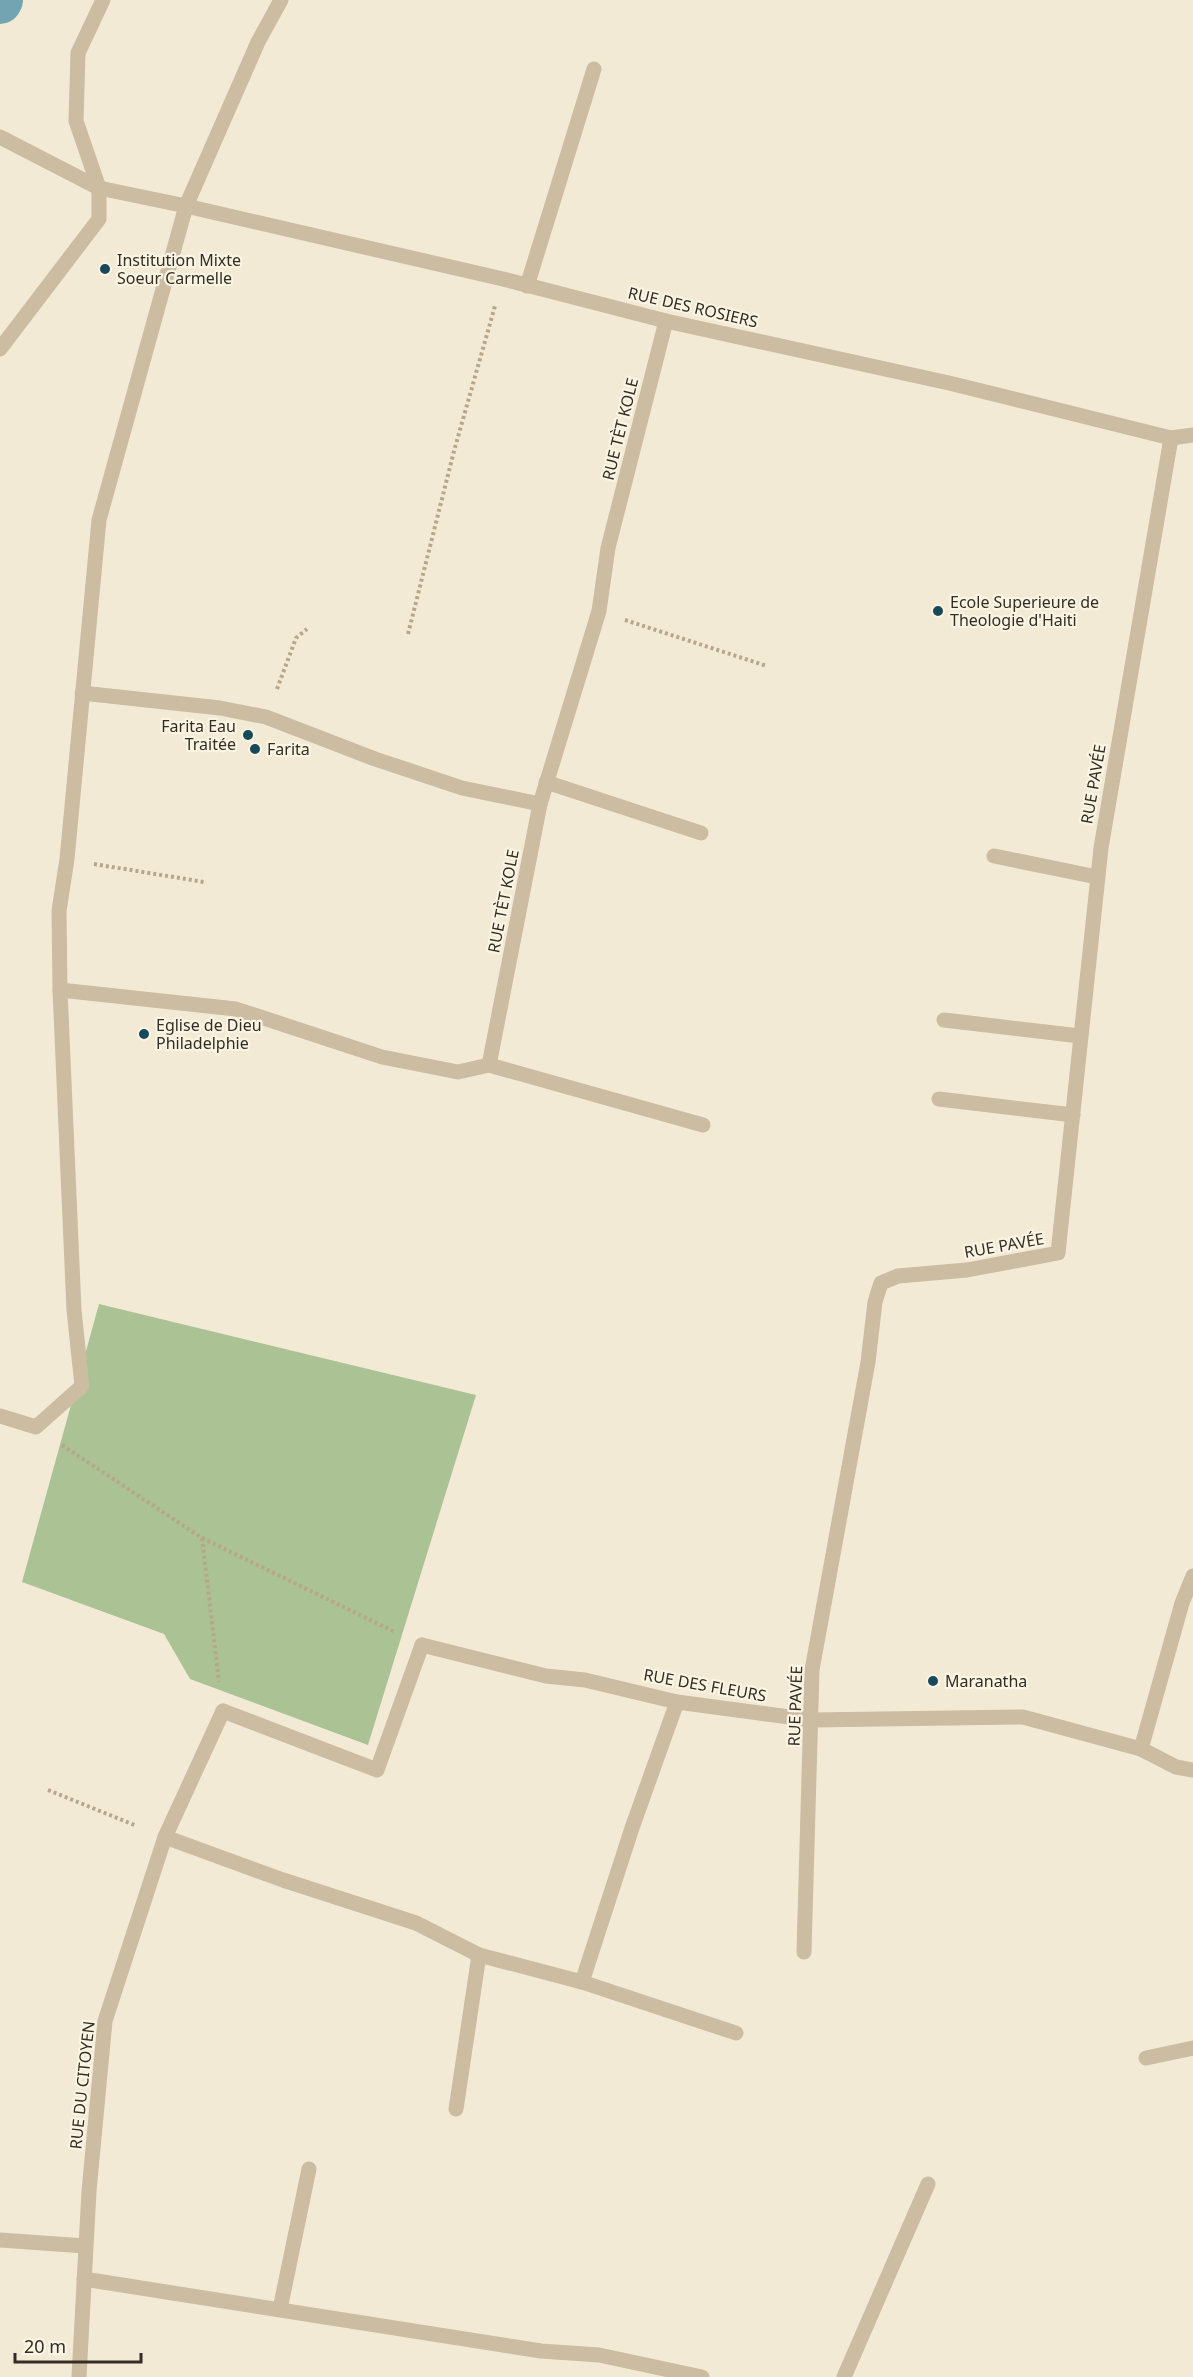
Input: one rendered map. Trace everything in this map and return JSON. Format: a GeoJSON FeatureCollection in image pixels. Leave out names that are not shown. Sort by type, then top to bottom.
{"type":"FeatureCollection","features":[{"type":"Feature","properties":{"kind":"street"},"geometry":{"type":"LineString","coordinates":[[0,349],[99,219],[99,188],[75,121],[78,53],[103,0]]}},
{"type":"Feature","properties":{"kind":"street"},"geometry":{"type":"LineString","coordinates":[[0,1416],[36,1428],[81,1386],[74,1310],[60,990],[59,911],[67,859],[99,520],[186,206],[258,42],[281,0]]}},
{"type":"Feature","properties":{"kind":"street"},"geometry":{"type":"LineString","coordinates":[[527,286],[594,69]]}},
{"type":"Feature","properties":{"kind":"street","name":"RUE DES ROSIERS"},"geometry":{"type":"LineString","coordinates":[[0,137],[99,188],[503,279],[666,321],[949,383],[1170,438],[1193,435]]}},
{"type":"Feature","properties":{"kind":"street","name":"RUE TÈT KOLE"},"geometry":{"type":"LineString","coordinates":[[489,1065],[540,804],[599,611],[608,548],[666,321]]}},
{"type":"Feature","properties":{"kind":"street","name":"RUE PAVÉE"},"geometry":{"type":"LineString","coordinates":[[804,1952],[812,1670],[866,1373],[876,1302],[881,1283],[898,1276],[967,1270],[1058,1253],[1097,877],[1170,438]]}},
{"type":"Feature","properties":{"kind":"street"},"geometry":{"type":"LineString","coordinates":[[81,693],[220,708],[266,717],[364,755],[462,788],[540,804]]}},
{"type":"Feature","properties":{"kind":"street"},"geometry":{"type":"LineString","coordinates":[[546,782],[701,833]]}},
{"type":"Feature","properties":{"kind":"street"},"geometry":{"type":"LineString","coordinates":[[994,856],[1097,877]]}},
{"type":"Feature","properties":{"kind":"street"},"geometry":{"type":"LineString","coordinates":[[60,990],[236,1009],[382,1057],[458,1072],[489,1065],[703,1125]]}},
{"type":"Feature","properties":{"kind":"street"},"geometry":{"type":"LineString","coordinates":[[944,1020],[1080,1036]]}},
{"type":"Feature","properties":{"kind":"street"},"geometry":{"type":"LineString","coordinates":[[939,1099],[1073,1115]]}},
{"type":"Feature","properties":{"kind":"street"},"geometry":{"type":"LineString","coordinates":[[1141,1749],[1182,1603],[1193,1575]]}},
{"type":"Feature","properties":{"kind":"street"},"geometry":{"type":"LineString","coordinates":[[223,1711],[377,1770],[422,1645]]}},
{"type":"Feature","properties":{"kind":"street","name":"RUE DES FLEURS"},"geometry":{"type":"LineString","coordinates":[[422,1645],[546,1676],[585,1680],[677,1702],[812,1720],[1023,1717],[1141,1749],[1176,1767],[1193,1770]]}},
{"type":"Feature","properties":{"kind":"street"},"geometry":{"type":"LineString","coordinates":[[582,1982],[632,1828],[677,1702]]}},
{"type":"Feature","properties":{"kind":"street","name":"RUE DU CITOYEN"},"geometry":{"type":"LineString","coordinates":[[79,2377],[86,2246],[105,2021],[165,1837],[223,1711]]}},
{"type":"Feature","properties":{"kind":"street"},"geometry":{"type":"LineString","coordinates":[[165,1837],[283,1880],[416,1923],[480,1955],[582,1982],[736,2032]]}},
{"type":"Feature","properties":{"kind":"street"},"geometry":{"type":"LineString","coordinates":[[456,2109],[480,1955]]}},
{"type":"Feature","properties":{"kind":"street"},"geometry":{"type":"LineString","coordinates":[[1146,2058],[1193,2048]]}},
{"type":"Feature","properties":{"kind":"street"},"geometry":{"type":"LineString","coordinates":[[280,2309],[309,2169]]}},
{"type":"Feature","properties":{"kind":"street"},"geometry":{"type":"LineString","coordinates":[[844,2377],[928,2184]]}},
{"type":"Feature","properties":{"kind":"street"},"geometry":{"type":"LineString","coordinates":[[0,2240],[86,2246]]}},
{"type":"Feature","properties":{"kind":"street"},"geometry":{"type":"LineString","coordinates":[[84,2279],[541,2351],[599,2355],[702,2377]]}},
{"type":"Feature","properties":{"kind":"path"},"geometry":{"type":"LineString","coordinates":[[408,634],[454,451],[503,279]]}},
{"type":"Feature","properties":{"kind":"path"},"geometry":{"type":"LineString","coordinates":[[599,611],[767,666]]}},
{"type":"Feature","properties":{"kind":"path"},"geometry":{"type":"LineString","coordinates":[[266,717],[296,638],[307,629]]}},
{"type":"Feature","properties":{"kind":"path"},"geometry":{"type":"LineString","coordinates":[[67,859],[204,882]]}},
{"type":"Feature","properties":{"kind":"path"},"geometry":{"type":"LineString","coordinates":[[36,1428],[202,1538],[422,1645]]}},
{"type":"Feature","properties":{"kind":"path"},"geometry":{"type":"LineString","coordinates":[[202,1538],[223,1711]]}},
{"type":"Feature","properties":{"kind":"path"},"geometry":{"type":"LineString","coordinates":[[48,1790],[165,1837]]}},
{"type":"Feature","properties":{"kind":"green space"},"geometry":{"type":"Polygon","coordinates":[[[99,1304],[476,1395],[368,1745],[190,1679],[164,1634],[22,1582],[99,1304]]]}},
{"type":"Feature","properties":{"kind":"place","name":"Institution Mixte Soeur Carmelle"},"geometry":{"type":"Point","coordinates":[105,269]}},
{"type":"Feature","properties":{"kind":"place","name":"Ecole Superieure de Theologie d'Haiti"},"geometry":{"type":"Point","coordinates":[938,611]}},
{"type":"Feature","properties":{"kind":"place","name":"Farita Eau Traitée"},"geometry":{"type":"Point","coordinates":[248,735]}},
{"type":"Feature","properties":{"kind":"place","name":"Farita"},"geometry":{"type":"Point","coordinates":[255,749]}},
{"type":"Feature","properties":{"kind":"place","name":"Eglise de Dieu Philadelphie"},"geometry":{"type":"Point","coordinates":[144,1034]}},
{"type":"Feature","properties":{"kind":"place","name":"Maranatha"},"geometry":{"type":"Point","coordinates":[933,1681]}}]}
